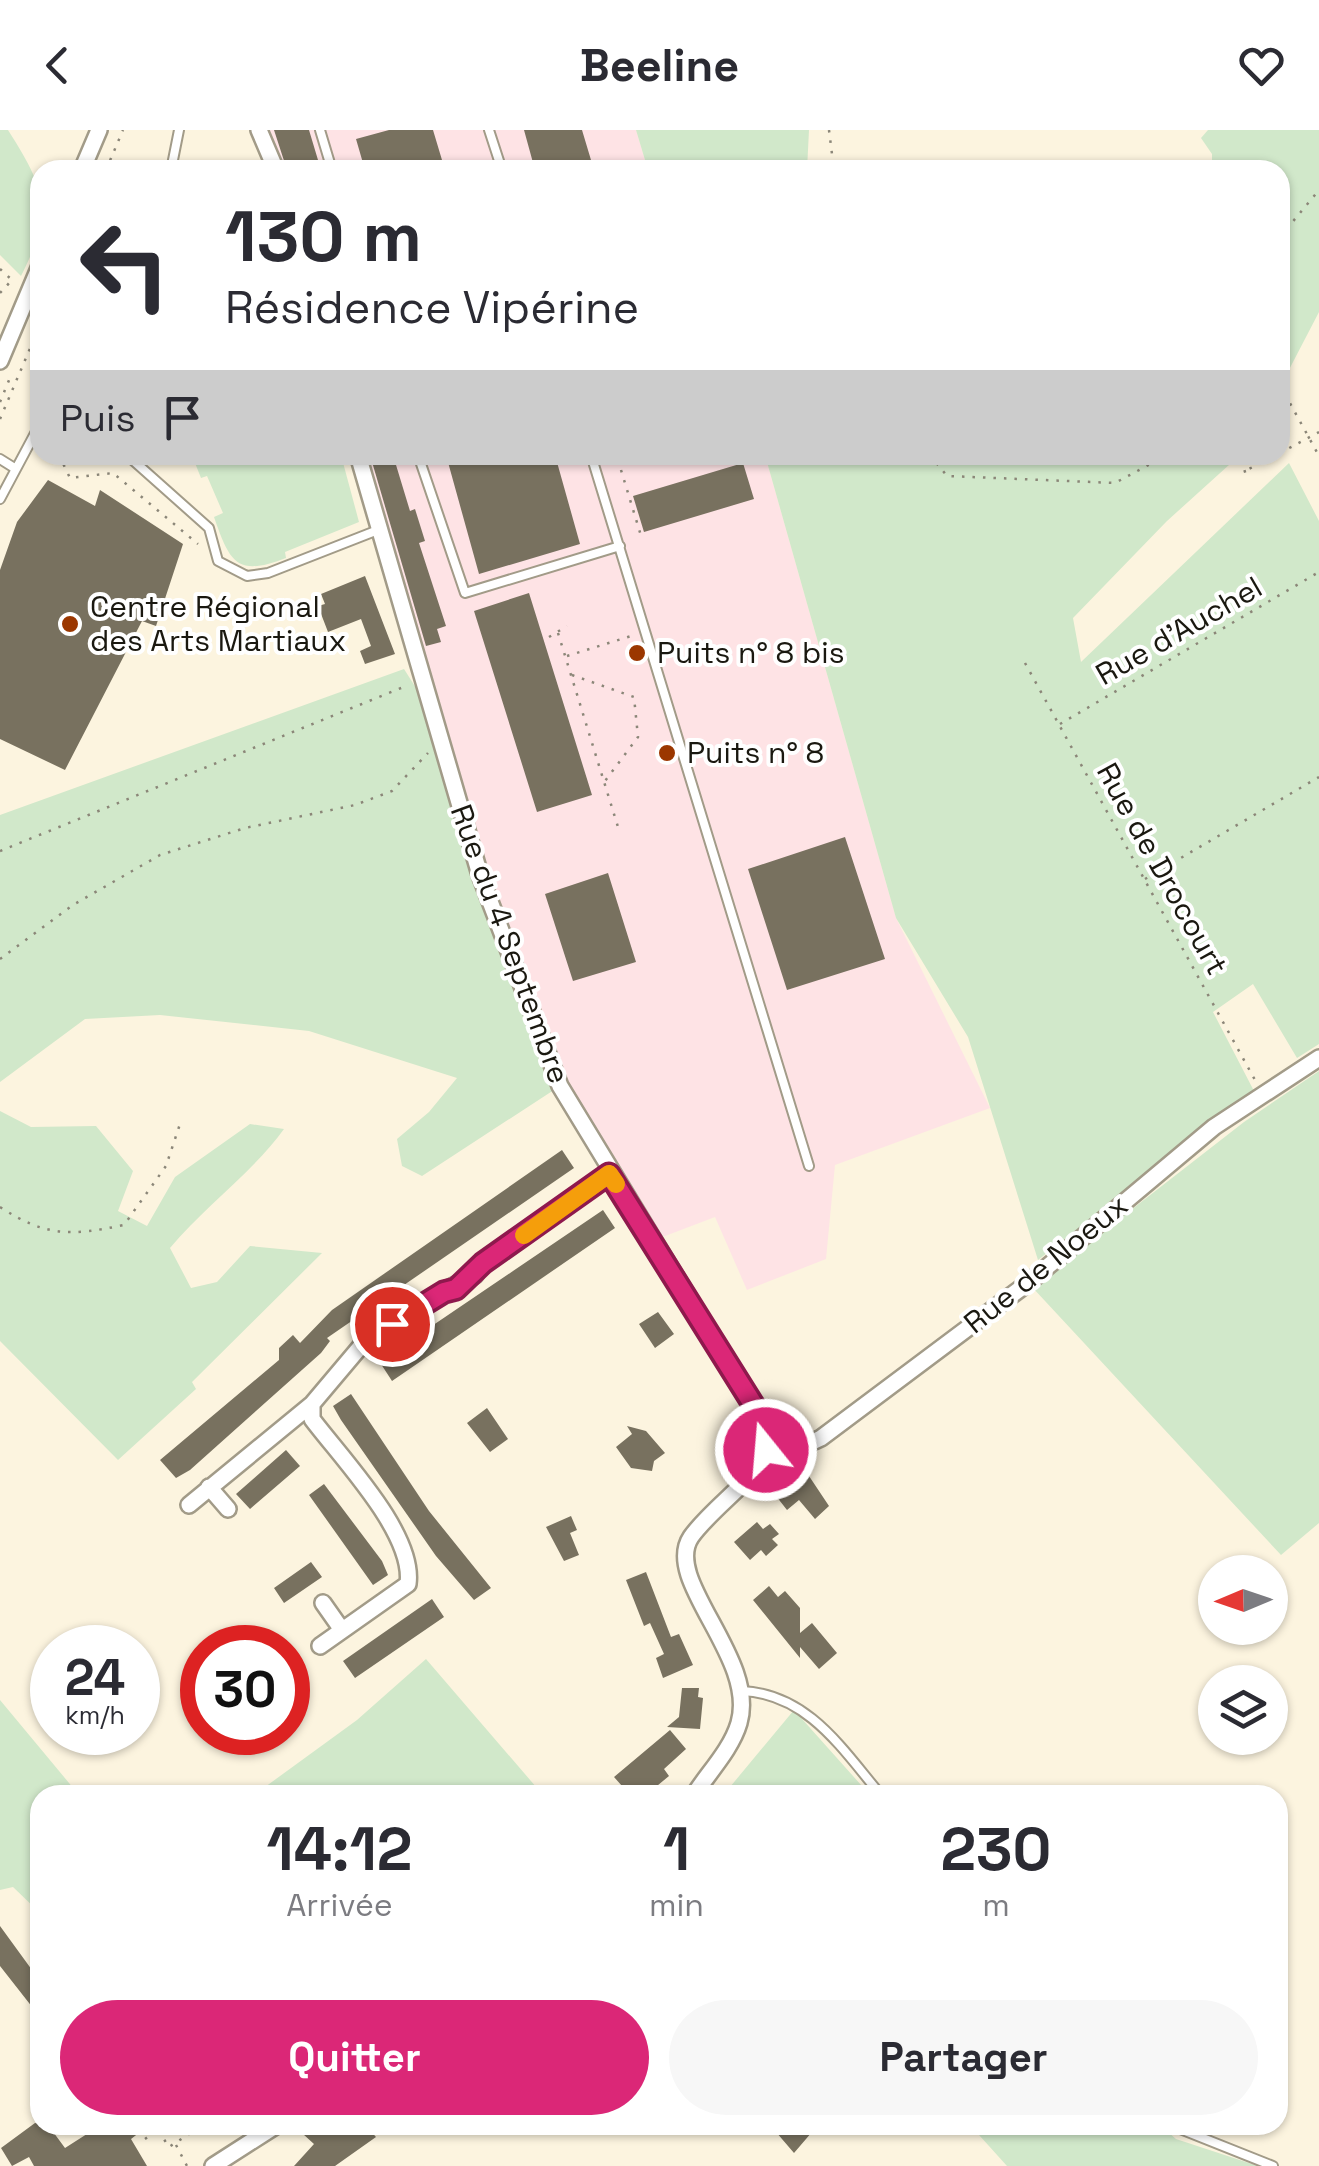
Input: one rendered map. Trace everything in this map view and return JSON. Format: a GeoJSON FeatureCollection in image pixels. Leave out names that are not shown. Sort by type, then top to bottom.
{"type":"FeatureCollection","features":[{"type":"Feature","properties":{"kind":"street"},"geometry":{"type":"LineString","coordinates":[[86,160],[99,130]]}},
{"type":"Feature","properties":{"kind":"street"},"geometry":{"type":"LineString","coordinates":[[258,130],[272,160]]}},
{"type":"Feature","properties":{"kind":"street"},"geometry":{"type":"LineString","coordinates":[[0,360],[30,290]]}},
{"type":"Feature","properties":{"kind":"street","name":"Rue du 4 Septembre"},"geometry":{"type":"LineString","coordinates":[[361,465],[440,741],[518,982],[560,1086],[609,1174],[766,1425],[766,1450]]}},
{"type":"Feature","properties":{"kind":"street","name":"Rue de Noeux"},"geometry":{"type":"LineString","coordinates":[[766,1450],[793,1451],[821,1438],[1028,1283],[1214,1126],[1319,1058]]}},
{"type":"Feature","properties":{"kind":"street"},"geometry":{"type":"LineString","coordinates":[[189,1506],[312,1404],[366,1340],[444,1292],[456,1289],[483,1263],[609,1174]]}},
{"type":"Feature","properties":{"kind":"street"},"geometry":{"type":"LineString","coordinates":[[312,1404],[312,1420],[394,1530],[410,1566],[408,1584],[320,1646]]}},
{"type":"Feature","properties":{"kind":"street"},"geometry":{"type":"LineString","coordinates":[[700,1785],[739,1724],[742,1691],[734,1661],[685,1570],[689,1539],[734,1497],[760,1465],[766,1450]]}},
{"type":"Feature","properties":{"kind":"street"},"geometry":{"type":"LineString","coordinates":[[209,1486],[228,1509]]}},
{"type":"Feature","properties":{"kind":"street"},"geometry":{"type":"LineString","coordinates":[[323,1603],[342,1630]]}},
{"type":"Feature","properties":{"kind":"street"},"geometry":{"type":"LineString","coordinates":[[214,2166],[260,2135]]}},
{"type":"Feature","properties":{"kind":"lane"},"geometry":{"type":"LineString","coordinates":[[173,160],[180,130]]}},
{"type":"Feature","properties":{"kind":"lane"},"geometry":{"type":"LineString","coordinates":[[320,130],[329,160]]}},
{"type":"Feature","properties":{"kind":"lane"},"geometry":{"type":"LineString","coordinates":[[489,130],[499,160]]}},
{"type":"Feature","properties":{"kind":"lane"},"geometry":{"type":"LineString","coordinates":[[0,499],[30,443]]}},
{"type":"Feature","properties":{"kind":"lane"},"geometry":{"type":"LineString","coordinates":[[0,458],[16,469]]}},
{"type":"Feature","properties":{"kind":"lane"},"geometry":{"type":"LineString","coordinates":[[138,465],[209,528],[218,561],[247,576],[268,573],[380,529]]}},
{"type":"Feature","properties":{"kind":"lane"},"geometry":{"type":"LineString","coordinates":[[421,465],[466,593],[620,546]]}},
{"type":"Feature","properties":{"kind":"lane"},"geometry":{"type":"LineString","coordinates":[[594,465],[809,1166]]}},
{"type":"Feature","properties":{"kind":"lane"},"geometry":{"type":"LineString","coordinates":[[742,1691],[786,1699],[807,1712],[873,1785]]}},
{"type":"Feature","properties":{"kind":"lane"},"geometry":{"type":"LineString","coordinates":[[1195,2135],[1273,2166]]}},
{"type":"Feature","properties":{"kind":"path"},"geometry":{"type":"LineString","coordinates":[[110,160],[123,130]]}},
{"type":"Feature","properties":{"kind":"path"},"geometry":{"type":"LineString","coordinates":[[829,130],[833,160]]}},
{"type":"Feature","properties":{"kind":"path"},"geometry":{"type":"LineString","coordinates":[[1290,225],[1319,190]]}},
{"type":"Feature","properties":{"kind":"path"},"geometry":{"type":"LineString","coordinates":[[0,269],[12,280],[0,293]]}},
{"type":"Feature","properties":{"kind":"path"},"geometry":{"type":"LineString","coordinates":[[0,420],[30,349]]}},
{"type":"Feature","properties":{"kind":"path"},"geometry":{"type":"LineString","coordinates":[[1290,403],[1319,456]]}},
{"type":"Feature","properties":{"kind":"path"},"geometry":{"type":"LineString","coordinates":[[1290,448],[1319,432]]}},
{"type":"Feature","properties":{"kind":"path"},"geometry":{"type":"LineString","coordinates":[[64,465],[70,478],[113,473],[218,561]]}},
{"type":"Feature","properties":{"kind":"path"},"geometry":{"type":"LineString","coordinates":[[938,465],[947,476],[1069,484],[1115,483],[1148,465]]}},
{"type":"Feature","properties":{"kind":"path"},"geometry":{"type":"LineString","coordinates":[[1246,471],[1257,465]]}},
{"type":"Feature","properties":{"kind":"path"},"geometry":{"type":"LineString","coordinates":[[621,470],[642,540]]}},
{"type":"Feature","properties":{"kind":"path","name":"Rue d'Auchel"},"geometry":{"type":"LineString","coordinates":[[1058,725],[1319,572]]}},
{"type":"Feature","properties":{"kind":"path"},"geometry":{"type":"LineString","coordinates":[[549,637],[567,626]]}},
{"type":"Feature","properties":{"kind":"path"},"geometry":{"type":"LineString","coordinates":[[558,634],[618,827]]}},
{"type":"Feature","properties":{"kind":"path"},"geometry":{"type":"LineString","coordinates":[[565,656],[639,634]]}},
{"type":"Feature","properties":{"kind":"path","name":"Rue de Drocourt"},"geometry":{"type":"LineString","coordinates":[[1025,663],[1262,1095]]}},
{"type":"Feature","properties":{"kind":"path"},"geometry":{"type":"LineString","coordinates":[[571,675],[634,697],[638,738],[604,782]]}},
{"type":"Feature","properties":{"kind":"path"},"geometry":{"type":"LineString","coordinates":[[0,852],[421,680]]}},
{"type":"Feature","properties":{"kind":"path"},"geometry":{"type":"LineString","coordinates":[[0,959],[73,906],[160,855],[245,828],[355,805],[392,791],[440,741]]}},
{"type":"Feature","properties":{"kind":"path"},"geometry":{"type":"LineString","coordinates":[[1144,880],[1319,777]]}},
{"type":"Feature","properties":{"kind":"path"},"geometry":{"type":"LineString","coordinates":[[0,1207],[33,1228],[79,1235],[124,1225],[166,1166],[180,1124]]}},
{"type":"Feature","properties":{"kind":"path"},"geometry":{"type":"LineString","coordinates":[[146,2139],[151,2135]]}},
{"type":"Feature","properties":{"kind":"path"},"geometry":{"type":"LineString","coordinates":[[161,2135],[169,2147],[187,2135]]}},
{"type":"Feature","properties":{"kind":"path"},"geometry":{"type":"LineString","coordinates":[[175,2143],[187,2166]]}},
{"type":"Feature","properties":{"kind":"shaded area"},"geometry":{"type":"Polygon","coordinates":[[[259,130],[636,130],[645,160],[272,160],[259,130]]]}},
{"type":"Feature","properties":{"kind":"shaded area"},"geometry":{"type":"Polygon","coordinates":[[[361,465],[768,465],[896,918],[990,1108],[835,1165],[826,1259],[747,1290],[715,1217],[652,1241],[609,1173],[518,981],[361,465]]]}},
{"type":"Feature","properties":{"kind":"green space"},"geometry":{"type":"Polygon","coordinates":[[[0,130],[8,130],[30,168],[30,255],[21,276],[0,255],[0,130]]]}},
{"type":"Feature","properties":{"kind":"green space"},"geometry":{"type":"Polygon","coordinates":[[[636,130],[809,130],[808,160],[645,160],[636,130]]]}},
{"type":"Feature","properties":{"kind":"green space"},"geometry":{"type":"Polygon","coordinates":[[[1208,130],[1319,130],[1319,312],[1290,368],[1290,160],[1212,160],[1201,138],[1208,130]]]}},
{"type":"Feature","properties":{"kind":"green space"},"geometry":{"type":"Polygon","coordinates":[[[196,465],[344,465],[359,522],[285,552],[286,558],[246,566],[225,545],[214,517],[223,513],[207,476],[201,478],[196,465]]]}},
{"type":"Feature","properties":{"kind":"green space"},"geometry":{"type":"Polygon","coordinates":[[[768,465],[1229,465],[1167,521],[1073,618],[1081,662],[1290,465],[1319,521],[1319,1044],[1297,1058],[1253,984],[1213,1012],[1254,1091],[1038,1260],[968,1037],[896,918],[768,465]]]}},
{"type":"Feature","properties":{"kind":"green space"},"geometry":{"type":"Polygon","coordinates":[[[404,669],[423,699],[560,1086],[422,1176],[402,1166],[397,1139],[429,1112],[457,1078],[309,1031],[160,1015],[85,1019],[0,1082],[0,815],[404,669]]]}},
{"type":"Feature","properties":{"kind":"green space"},"geometry":{"type":"Polygon","coordinates":[[[1319,1071],[1319,1523],[1281,1555],[1032,1287],[1244,1122],[1319,1071]]]}},
{"type":"Feature","properties":{"kind":"green space"},"geometry":{"type":"Polygon","coordinates":[[[0,1111],[31,1127],[96,1126],[133,1171],[118,1211],[147,1226],[175,1177],[250,1124],[284,1129],[170,1248],[191,1288],[217,1282],[250,1246],[322,1253],[192,1382],[196,1389],[118,1460],[0,1341],[0,1111]]]}},
{"type":"Feature","properties":{"kind":"green space"},"geometry":{"type":"Polygon","coordinates":[[[426,1659],[534,1785],[268,1785],[357,1720],[426,1659]]]}},
{"type":"Feature","properties":{"kind":"green space"},"geometry":{"type":"Polygon","coordinates":[[[0,1700],[30,1736],[30,1755],[46,1755],[71,1785],[30,1785],[30,1903],[13,1887],[0,1890],[0,1700]]]}},
{"type":"Feature","properties":{"kind":"green space"},"geometry":{"type":"Polygon","coordinates":[[[794,1710],[861,1785],[732,1785],[794,1710]]]}},
{"type":"Feature","properties":{"kind":"green space"},"geometry":{"type":"Polygon","coordinates":[[[979,2135],[1171,2135],[1258,2166],[1007,2166],[979,2135]]]}},
{"type":"Feature","properties":{"kind":"building"},"geometry":{"type":"Polygon","coordinates":[[[274,130],[309,130],[318,160],[284,160],[274,130]]]}},
{"type":"Feature","properties":{"kind":"building"},"geometry":{"type":"Polygon","coordinates":[[[389,130],[433,130],[442,160],[362,160],[356,139],[389,130]]]}},
{"type":"Feature","properties":{"kind":"building"},"geometry":{"type":"Polygon","coordinates":[[[524,130],[582,130],[591,160],[532,160],[524,130]]]}},
{"type":"Feature","properties":{"kind":"building"},"geometry":{"type":"Polygon","coordinates":[[[373,465],[396,465],[410,511],[415,509],[425,541],[419,543],[446,626],[437,629],[441,642],[426,646],[373,465]]]}},
{"type":"Feature","properties":{"kind":"building"},"geometry":{"type":"Polygon","coordinates":[[[449,465],[558,465],[580,544],[479,574],[449,465]]]}},
{"type":"Feature","properties":{"kind":"building"},"geometry":{"type":"Polygon","coordinates":[[[744,465],[754,499],[644,532],[633,496],[744,465]]]}},
{"type":"Feature","properties":{"kind":"building","name":"Centre Régional des Arts Martiaux"},"geometry":{"type":"Polygon","coordinates":[[[48,480],[95,506],[100,490],[183,544],[156,626],[142,621],[65,770],[0,739],[0,570],[17,522],[48,480]]]}},
{"type":"Feature","properties":{"kind":"building"},"geometry":{"type":"Polygon","coordinates":[[[365,576],[395,654],[365,664],[360,651],[371,646],[361,619],[328,632],[318,606],[325,604],[321,594],[365,576]]]}},
{"type":"Feature","properties":{"kind":"building"},"geometry":{"type":"Polygon","coordinates":[[[529,593],[592,795],[537,812],[474,611],[529,593]]]}},
{"type":"Feature","properties":{"kind":"building"},"geometry":{"type":"Polygon","coordinates":[[[845,837],[885,959],[787,990],[748,869],[845,837]]]}},
{"type":"Feature","properties":{"kind":"building"},"geometry":{"type":"Polygon","coordinates":[[[608,873],[636,962],[573,981],[545,894],[608,873]]]}},
{"type":"Feature","properties":{"kind":"building"},"geometry":{"type":"Polygon","coordinates":[[[562,1150],[574,1168],[327,1338],[330,1341],[321,1353],[190,1470],[176,1478],[160,1460],[279,1360],[279,1348],[293,1335],[300,1343],[332,1310],[562,1150]]]}},
{"type":"Feature","properties":{"kind":"building"},"geometry":{"type":"Polygon","coordinates":[[[603,1210],[615,1228],[392,1381],[381,1364],[392,1353],[603,1210]]]}},
{"type":"Feature","properties":{"kind":"building"},"geometry":{"type":"Polygon","coordinates":[[[658,1312],[674,1334],[655,1348],[639,1324],[658,1312]]]}},
{"type":"Feature","properties":{"kind":"building"},"geometry":{"type":"Polygon","coordinates":[[[351,1394],[429,1511],[491,1588],[474,1600],[436,1556],[341,1420],[333,1406],[351,1394]]]}},
{"type":"Feature","properties":{"kind":"building"},"geometry":{"type":"Polygon","coordinates":[[[487,1408],[508,1439],[490,1452],[467,1423],[487,1408]]]}},
{"type":"Feature","properties":{"kind":"building"},"geometry":{"type":"Polygon","coordinates":[[[627,1426],[646,1431],[665,1453],[654,1461],[652,1471],[631,1468],[616,1447],[632,1434],[627,1426]]]}},
{"type":"Feature","properties":{"kind":"building"},"geometry":{"type":"Polygon","coordinates":[[[286,1450],[300,1466],[250,1509],[236,1494],[286,1450]]]}},
{"type":"Feature","properties":{"kind":"building"},"geometry":{"type":"Polygon","coordinates":[[[801,1464],[829,1506],[815,1519],[799,1500],[787,1510],[769,1487],[801,1464]]]}},
{"type":"Feature","properties":{"kind":"building"},"geometry":{"type":"Polygon","coordinates":[[[324,1484],[382,1561],[388,1575],[373,1585],[309,1495],[324,1484]]]}},
{"type":"Feature","properties":{"kind":"building"},"geometry":{"type":"Polygon","coordinates":[[[571,1516],[577,1530],[570,1533],[579,1555],[564,1561],[546,1527],[571,1516]]]}},
{"type":"Feature","properties":{"kind":"building"},"geometry":{"type":"Polygon","coordinates":[[[757,1522],[763,1529],[770,1524],[779,1534],[772,1539],[778,1545],[766,1556],[761,1550],[750,1560],[734,1542],[757,1522]]]}},
{"type":"Feature","properties":{"kind":"building"},"geometry":{"type":"Polygon","coordinates":[[[311,1562],[322,1577],[284,1603],[274,1588],[311,1562]]]}},
{"type":"Feature","properties":{"kind":"building"},"geometry":{"type":"Polygon","coordinates":[[[646,1572],[671,1637],[679,1634],[693,1665],[663,1678],[656,1658],[664,1654],[650,1623],[644,1626],[626,1580],[646,1572]]]}},
{"type":"Feature","properties":{"kind":"building"},"geometry":{"type":"Polygon","coordinates":[[[769,1586],[778,1597],[785,1591],[800,1608],[800,1633],[812,1623],[837,1653],[819,1669],[800,1647],[800,1658],[753,1600],[769,1586]]]}},
{"type":"Feature","properties":{"kind":"building"},"geometry":{"type":"Polygon","coordinates":[[[432,1599],[444,1617],[355,1678],[343,1661],[432,1599]]]}},
{"type":"Feature","properties":{"kind":"building"},"geometry":{"type":"Polygon","coordinates":[[[682,1688],[699,1688],[698,1697],[703,1698],[700,1729],[667,1727],[679,1717],[682,1688]]]}},
{"type":"Feature","properties":{"kind":"building"},"geometry":{"type":"Polygon","coordinates":[[[670,1730],[686,1749],[664,1769],[669,1776],[658,1785],[621,1785],[614,1777],[670,1730]]]}},
{"type":"Feature","properties":{"kind":"building"},"geometry":{"type":"Polygon","coordinates":[[[0,1926],[30,1967],[30,2004],[0,1966],[0,1926]]]}},
{"type":"Feature","properties":{"kind":"building"},"geometry":{"type":"Polygon","coordinates":[[[30,2127],[30,2135],[55,2135],[65,2148],[85,2135],[136,2135],[131,2139],[147,2166],[34,2166],[29,2157],[12,2166],[1,2148],[30,2127]]]}},
{"type":"Feature","properties":{"kind":"building"},"geometry":{"type":"Polygon","coordinates":[[[304,2135],[376,2137],[335,2166],[294,2166],[314,2144],[304,2135]]]}},
{"type":"Feature","properties":{"kind":"building"},"geometry":{"type":"Polygon","coordinates":[[[779,2135],[809,2135],[794,2153],[779,2135]]]}},
{"type":"Feature","properties":{"kind":"slow traffic"},"geometry":{"type":"LineString","coordinates":[[524,1235],[609,1174],[616,1184]]}},
{"type":"Feature","properties":{"kind":"place","name":"Centre Régional des Arts Martiaux"},"geometry":{"type":"Point","coordinates":[70,624]}},
{"type":"Feature","properties":{"kind":"place","name":"Puits n° 8 bis"},"geometry":{"type":"Point","coordinates":[637,653]}},
{"type":"Feature","properties":{"kind":"place","name":"Puits n° 8"},"geometry":{"type":"Point","coordinates":[667,753]}},
{"type":"Feature","properties":{"kind":"route"},"geometry":{"type":"LineString","coordinates":[[392,1324],[444,1292],[456,1289],[475,1275],[483,1263],[569,1206],[609,1174],[766,1425],[766,1450]]}}]}
